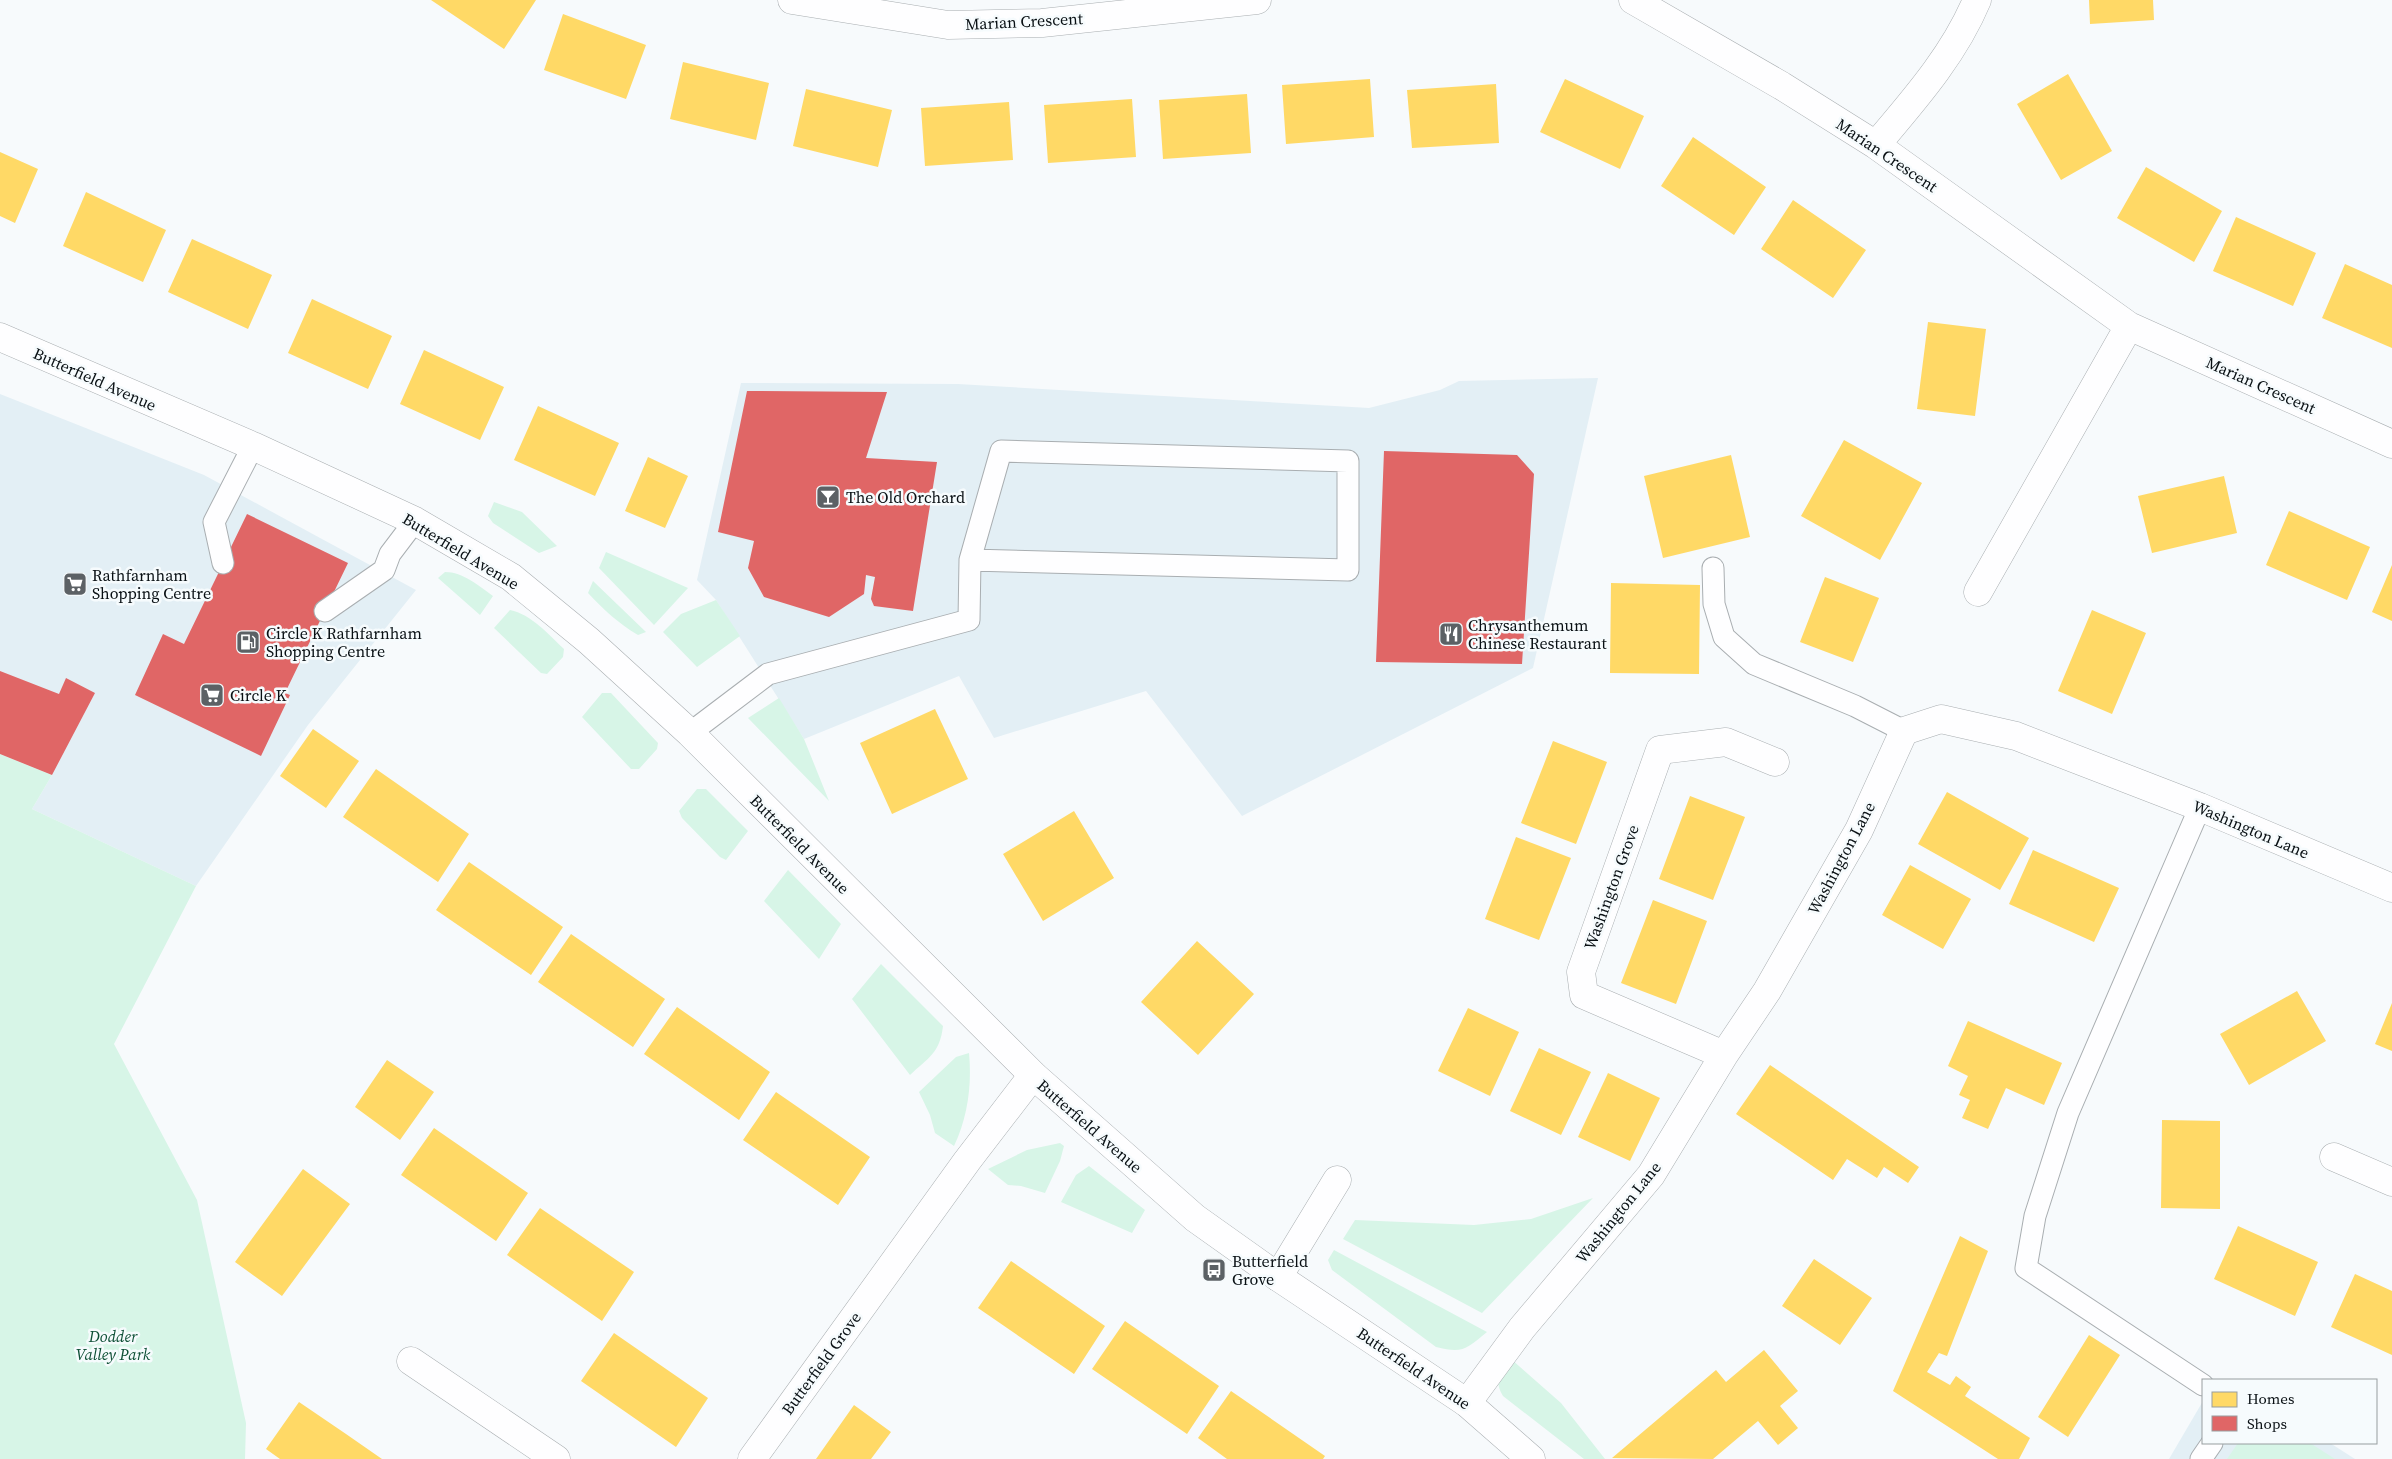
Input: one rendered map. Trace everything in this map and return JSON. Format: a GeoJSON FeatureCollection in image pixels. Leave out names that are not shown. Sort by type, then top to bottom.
{"type":"FeatureCollection","features":[{"type":"Feature","properties":{"kind":"street","name":"Marian Crescent"},"geometry":{"type":"LineString","coordinates":[[792,0],[948,25],[1042,23],[1257,0]]}},
{"type":"Feature","properties":{"kind":"street","name":"Marian Crescent"},"geometry":{"type":"LineString","coordinates":[[1633,0],[1782,86],[1876,145],[2130,326],[2392,444]]}},
{"type":"Feature","properties":{"kind":"street"},"geometry":{"type":"LineString","coordinates":[[1876,145],[1926,86],[1965,28],[1977,0]]}},
{"type":"Feature","properties":{"kind":"street"},"geometry":{"type":"LineString","coordinates":[[1978,592],[2130,326]]}},
{"type":"Feature","properties":{"kind":"street","name":"Butterfield Avenue"},"geometry":{"type":"LineString","coordinates":[[0,337],[253,446],[415,521],[511,578],[589,641],[690,733],[1033,1075],[1195,1218],[1278,1277],[1467,1403],[1531,1459]]}},
{"type":"Feature","properties":{"kind":"street","name":"Washington Lane"},"geometry":{"type":"LineString","coordinates":[[1467,1403],[1522,1328],[1651,1175],[1724,1055],[1767,991],[1859,830],[1904,731],[1941,719],[2016,736],[2200,807],[2392,888]]}},
{"type":"Feature","properties":{"kind":"street","name":"Washington Grove"},"geometry":{"type":"LineString","coordinates":[[1724,1055],[1584,994],[1580,972],[1660,750],[1726,742],[1775,762]]}},
{"type":"Feature","properties":{"kind":"street","name":"Butterfield Grove"},"geometry":{"type":"LineString","coordinates":[[752,1459],[966,1161],[1033,1075]]}},
{"type":"Feature","properties":{"kind":"street"},"geometry":{"type":"LineString","coordinates":[[2334,1157],[2392,1182]]}},
{"type":"Feature","properties":{"kind":"street"},"geometry":{"type":"LineString","coordinates":[[1278,1277],[1337,1180]]}},
{"type":"Feature","properties":{"kind":"street"},"geometry":{"type":"LineString","coordinates":[[411,1361],[556,1459]]}},
{"type":"Feature","properties":{"kind":"lane"},"geometry":{"type":"LineString","coordinates":[[222,563],[214,522],[253,446]]}},
{"type":"Feature","properties":{"kind":"lane"},"geometry":{"type":"LineString","coordinates":[[690,733],[768,674],[969,620],[970,560],[1001,451],[1348,461],[1348,570],[970,560]]}},
{"type":"Feature","properties":{"kind":"lane"},"geometry":{"type":"LineString","coordinates":[[325,611],[384,570],[390,554],[415,521]]}},
{"type":"Feature","properties":{"kind":"lane"},"geometry":{"type":"LineString","coordinates":[[1713,568],[1714,604],[1724,637],[1754,664],[1856,706],[1904,731]]}},
{"type":"Feature","properties":{"kind":"lane"},"geometry":{"type":"LineString","coordinates":[[2200,807],[2068,1112],[2034,1216],[2026,1268],[2202,1384]]}},
{"type":"Feature","properties":{"kind":"lane"},"geometry":{"type":"LineString","coordinates":[[2201,1459],[2211,1444]]}},
{"type":"Feature","properties":{"kind":"shaded area"},"geometry":{"type":"Polygon","coordinates":[[[1598,378],[1533,668],[1242,816],[1146,691],[994,738],[959,676],[804,739],[716,600],[697,580],[741,383],[958,384],[1369,408],[1440,390],[1459,381],[1598,378]]]}},
{"type":"Feature","properties":{"kind":"shaded area","name":"Circle K Rathfarnham Shopping Centre"},"geometry":{"type":"Polygon","coordinates":[[[0,394],[204,475],[416,590],[308,725],[196,886],[32,809],[52,775],[0,754],[0,394]]]}},
{"type":"Feature","properties":{"kind":"shaded area"},"geometry":{"type":"Polygon","coordinates":[[[2202,1403],[2202,1444],[2332,1444],[2355,1459],[2169,1459],[2202,1403]]]}},
{"type":"Feature","properties":{"kind":"green space"},"geometry":{"type":"Polygon","coordinates":[[[494,502],[522,512],[557,546],[539,553],[493,523],[488,516],[494,502]]]}},
{"type":"Feature","properties":{"kind":"green space"},"geometry":{"type":"Polygon","coordinates":[[[606,552],[688,588],[654,625],[599,568],[606,552]]]}},
{"type":"Feature","properties":{"kind":"green space"},"geometry":{"type":"Polygon","coordinates":[[[445,572],[464,577],[493,596],[480,615],[438,578],[445,572]]]}},
{"type":"Feature","properties":{"kind":"green space"},"geometry":{"type":"Polygon","coordinates":[[[593,581],[646,632],[638,635],[631,631],[599,605],[588,593],[593,581]]]}},
{"type":"Feature","properties":{"kind":"green space"},"geometry":{"type":"Polygon","coordinates":[[[716,600],[740,636],[697,667],[663,632],[681,614],[716,600]]]}},
{"type":"Feature","properties":{"kind":"green space"},"geometry":{"type":"Polygon","coordinates":[[[510,610],[532,620],[564,649],[563,657],[547,674],[541,673],[494,628],[510,610]]]}},
{"type":"Feature","properties":{"kind":"green space"},"geometry":{"type":"Polygon","coordinates":[[[602,693],[611,693],[658,743],[657,749],[639,769],[631,769],[582,717],[602,693]]]}},
{"type":"Feature","properties":{"kind":"green space"},"geometry":{"type":"Polygon","coordinates":[[[779,698],[804,739],[829,801],[748,718],[779,698]]]}},
{"type":"Feature","properties":{"kind":"green space","name":"Dodder Valley Park"},"geometry":{"type":"Polygon","coordinates":[[[0,754],[52,775],[32,809],[196,886],[114,1044],[197,1200],[246,1423],[245,1459],[0,1459],[0,754]]]}},
{"type":"Feature","properties":{"kind":"green space"},"geometry":{"type":"Polygon","coordinates":[[[697,789],[706,789],[748,831],[726,860],[720,857],[682,818],[679,811],[697,789]]]}},
{"type":"Feature","properties":{"kind":"green space"},"geometry":{"type":"Polygon","coordinates":[[[788,870],[841,924],[819,959],[764,901],[788,870]]]}},
{"type":"Feature","properties":{"kind":"green space"},"geometry":{"type":"Polygon","coordinates":[[[881,964],[943,1026],[936,1049],[910,1075],[852,999],[881,964]]]}},
{"type":"Feature","properties":{"kind":"green space"},"geometry":{"type":"Polygon","coordinates":[[[969,1053],[970,1077],[968,1100],[963,1124],[954,1146],[935,1133],[930,1115],[919,1092],[956,1057],[969,1053]]]}},
{"type":"Feature","properties":{"kind":"green space"},"geometry":{"type":"Polygon","coordinates":[[[1060,1143],[1064,1146],[1060,1161],[1045,1193],[1021,1186],[1008,1185],[988,1169],[1027,1150],[1060,1143]]]}},
{"type":"Feature","properties":{"kind":"green space"},"geometry":{"type":"Polygon","coordinates":[[[1089,1166],[1145,1210],[1132,1233],[1061,1202],[1076,1175],[1089,1166]]]}},
{"type":"Feature","properties":{"kind":"green space"},"geometry":{"type":"Polygon","coordinates":[[[1593,1198],[1482,1313],[1343,1239],[1355,1220],[1474,1225],[1531,1219],[1593,1198]]]}},
{"type":"Feature","properties":{"kind":"green space"},"geometry":{"type":"Polygon","coordinates":[[[1334,1250],[1487,1332],[1464,1349],[1452,1350],[1436,1347],[1332,1270],[1328,1260],[1334,1250]]]}},
{"type":"Feature","properties":{"kind":"green space"},"geometry":{"type":"Polygon","coordinates":[[[1511,1359],[1561,1403],[1605,1459],[1584,1459],[1503,1396],[1498,1381],[1501,1372],[1511,1359]]]}},
{"type":"Feature","properties":{"kind":"green space"},"geometry":{"type":"Polygon","coordinates":[[[2237,1444],[2312,1444],[2335,1459],[2227,1459],[2237,1444]]]}},
{"type":"Feature","properties":{"kind":"building: Homes"},"geometry":{"type":"Polygon","coordinates":[[[431,0],[536,0],[504,49],[431,0]]]}},
{"type":"Feature","properties":{"kind":"building: Homes"},"geometry":{"type":"Polygon","coordinates":[[[2089,0],[2153,0],[2154,20],[2090,24],[2089,0]]]}},
{"type":"Feature","properties":{"kind":"building: Homes"},"geometry":{"type":"Polygon","coordinates":[[[563,14],[646,45],[626,99],[544,70],[563,14]]]}},
{"type":"Feature","properties":{"kind":"building: Homes"},"geometry":{"type":"Polygon","coordinates":[[[683,62],[769,83],[756,140],[670,119],[683,62]]]}},
{"type":"Feature","properties":{"kind":"building: Homes"},"geometry":{"type":"Polygon","coordinates":[[[2068,74],[2112,151],[2061,180],[2017,104],[2068,74]]]}},
{"type":"Feature","properties":{"kind":"building: Homes"},"geometry":{"type":"Polygon","coordinates":[[[1370,79],[1374,137],[1286,144],[1282,85],[1370,79]]]}},
{"type":"Feature","properties":{"kind":"building: Homes"},"geometry":{"type":"Polygon","coordinates":[[[1565,79],[1644,116],[1620,169],[1540,132],[1565,79]]]}},
{"type":"Feature","properties":{"kind":"building: Homes"},"geometry":{"type":"Polygon","coordinates":[[[1496,84],[1499,143],[1412,148],[1407,90],[1496,84]]]}},
{"type":"Feature","properties":{"kind":"building: Homes"},"geometry":{"type":"Polygon","coordinates":[[[806,89],[892,110],[878,167],[793,146],[806,89]]]}},
{"type":"Feature","properties":{"kind":"building: Homes"},"geometry":{"type":"Polygon","coordinates":[[[1247,94],[1251,153],[1163,159],[1159,100],[1247,94]]]}},
{"type":"Feature","properties":{"kind":"building: Homes"},"geometry":{"type":"Polygon","coordinates":[[[1132,99],[1136,157],[1048,163],[1044,105],[1132,99]]]}},
{"type":"Feature","properties":{"kind":"building: Homes"},"geometry":{"type":"Polygon","coordinates":[[[1009,102],[1013,160],[925,166],[921,108],[1009,102]]]}},
{"type":"Feature","properties":{"kind":"building: Homes"},"geometry":{"type":"Polygon","coordinates":[[[1693,137],[1766,187],[1734,235],[1661,186],[1693,137]]]}},
{"type":"Feature","properties":{"kind":"building: Homes"},"geometry":{"type":"Polygon","coordinates":[[[0,152],[38,169],[15,223],[0,216],[0,152]]]}},
{"type":"Feature","properties":{"kind":"building: Homes"},"geometry":{"type":"Polygon","coordinates":[[[2146,167],[2222,211],[2194,262],[2117,218],[2146,167]]]}},
{"type":"Feature","properties":{"kind":"building: Homes"},"geometry":{"type":"Polygon","coordinates":[[[86,192],[166,230],[143,282],[63,246],[86,192]]]}},
{"type":"Feature","properties":{"kind":"building: Homes"},"geometry":{"type":"Polygon","coordinates":[[[1793,200],[1866,250],[1833,298],[1761,249],[1793,200]]]}},
{"type":"Feature","properties":{"kind":"building: Homes"},"geometry":{"type":"Polygon","coordinates":[[[2236,217],[2316,253],[2293,306],[2213,271],[2236,217]]]}},
{"type":"Feature","properties":{"kind":"building: Homes"},"geometry":{"type":"Polygon","coordinates":[[[192,239],[272,275],[248,329],[168,292],[192,239]]]}},
{"type":"Feature","properties":{"kind":"building: Homes"},"geometry":{"type":"Polygon","coordinates":[[[2345,264],[2392,285],[2392,348],[2322,318],[2345,264]]]}},
{"type":"Feature","properties":{"kind":"building: Homes"},"geometry":{"type":"Polygon","coordinates":[[[312,299],[392,336],[368,389],[288,353],[312,299]]]}},
{"type":"Feature","properties":{"kind":"building: Homes"},"geometry":{"type":"Polygon","coordinates":[[[1928,322],[1986,329],[1975,416],[1917,409],[1928,322]]]}},
{"type":"Feature","properties":{"kind":"building: Homes"},"geometry":{"type":"Polygon","coordinates":[[[424,350],[504,387],[480,440],[400,404],[424,350]]]}},
{"type":"Feature","properties":{"kind":"building: Homes"},"geometry":{"type":"Polygon","coordinates":[[[538,406],[619,443],[595,496],[514,460],[538,406]]]}},
{"type":"Feature","properties":{"kind":"building: Homes"},"geometry":{"type":"Polygon","coordinates":[[[1844,440],[1922,483],[1880,560],[1801,516],[1844,440]]]}},
{"type":"Feature","properties":{"kind":"building: Homes"},"geometry":{"type":"Polygon","coordinates":[[[1731,455],[1750,537],[1663,558],[1644,476],[1731,455]]]}},
{"type":"Feature","properties":{"kind":"building: Homes"},"geometry":{"type":"Polygon","coordinates":[[[648,457],[688,476],[665,528],[625,511],[648,457]]]}},
{"type":"Feature","properties":{"kind":"building: Homes"},"geometry":{"type":"Polygon","coordinates":[[[2224,476],[2237,533],[2152,553],[2138,496],[2224,476]]]}},
{"type":"Feature","properties":{"kind":"building: Homes"},"geometry":{"type":"Polygon","coordinates":[[[2289,511],[2370,547],[2347,600],[2266,565],[2289,511]]]}},
{"type":"Feature","properties":{"kind":"building: Homes"},"geometry":{"type":"Polygon","coordinates":[[[2392,565],[2392,621],[2372,612],[2392,565]]]}},
{"type":"Feature","properties":{"kind":"building: Homes"},"geometry":{"type":"Polygon","coordinates":[[[1825,577],[1879,598],[1853,662],[1800,642],[1825,577]]]}},
{"type":"Feature","properties":{"kind":"building: Homes"},"geometry":{"type":"Polygon","coordinates":[[[1611,583],[1700,585],[1699,674],[1610,673],[1611,583]]]}},
{"type":"Feature","properties":{"kind":"building: Homes"},"geometry":{"type":"Polygon","coordinates":[[[2092,610],[2146,633],[2112,714],[2058,691],[2092,610]]]}},
{"type":"Feature","properties":{"kind":"building: Homes"},"geometry":{"type":"Polygon","coordinates":[[[935,709],[968,779],[892,814],[860,743],[935,709]]]}},
{"type":"Feature","properties":{"kind":"building: Homes"},"geometry":{"type":"Polygon","coordinates":[[[313,729],[359,761],[326,808],[280,776],[313,729]]]}},
{"type":"Feature","properties":{"kind":"building: Homes"},"geometry":{"type":"Polygon","coordinates":[[[1553,741],[1607,762],[1576,844],[1521,823],[1553,741]]]}},
{"type":"Feature","properties":{"kind":"building: Homes"},"geometry":{"type":"Polygon","coordinates":[[[376,769],[469,834],[438,882],[343,817],[376,769]]]}},
{"type":"Feature","properties":{"kind":"building: Homes"},"geometry":{"type":"Polygon","coordinates":[[[1947,792],[2029,838],[2000,890],[1918,844],[1947,792]]]}},
{"type":"Feature","properties":{"kind":"building: Homes"},"geometry":{"type":"Polygon","coordinates":[[[1690,796],[1745,817],[1713,900],[1659,879],[1690,796]]]}},
{"type":"Feature","properties":{"kind":"building: Homes"},"geometry":{"type":"Polygon","coordinates":[[[1074,811],[1114,878],[1043,921],[1003,854],[1074,811]]]}},
{"type":"Feature","properties":{"kind":"building: Homes"},"geometry":{"type":"Polygon","coordinates":[[[1516,837],[1571,858],[1539,940],[1485,919],[1516,837]]]}},
{"type":"Feature","properties":{"kind":"building: Homes"},"geometry":{"type":"Polygon","coordinates":[[[2033,850],[2119,888],[2094,942],[2009,904],[2033,850]]]}},
{"type":"Feature","properties":{"kind":"building: Homes"},"geometry":{"type":"Polygon","coordinates":[[[469,862],[563,927],[531,975],[436,910],[469,862]]]}},
{"type":"Feature","properties":{"kind":"building: Homes"},"geometry":{"type":"Polygon","coordinates":[[[1910,865],[1971,899],[1943,949],[1882,915],[1910,865]]]}},
{"type":"Feature","properties":{"kind":"building: Homes"},"geometry":{"type":"Polygon","coordinates":[[[1653,900],[1707,921],[1676,1004],[1621,983],[1653,900]]]}},
{"type":"Feature","properties":{"kind":"building: Homes"},"geometry":{"type":"Polygon","coordinates":[[[571,934],[665,999],[633,1047],[538,982],[571,934]]]}},
{"type":"Feature","properties":{"kind":"building: Homes"},"geometry":{"type":"Polygon","coordinates":[[[1197,941],[1254,994],[1198,1055],[1141,1002],[1197,941]]]}},
{"type":"Feature","properties":{"kind":"building: Homes"},"geometry":{"type":"Polygon","coordinates":[[[2297,991],[2326,1041],[2249,1085],[2220,1034],[2297,991]]]}},
{"type":"Feature","properties":{"kind":"building: Homes"},"geometry":{"type":"Polygon","coordinates":[[[2392,1003],[2392,1051],[2375,1044],[2392,1003]]]}},
{"type":"Feature","properties":{"kind":"building: Homes"},"geometry":{"type":"Polygon","coordinates":[[[677,1007],[770,1072],[739,1120],[644,1054],[677,1007]]]}},
{"type":"Feature","properties":{"kind":"building: Homes"},"geometry":{"type":"Polygon","coordinates":[[[1468,1008],[1519,1032],[1490,1096],[1438,1071],[1468,1008]]]}},
{"type":"Feature","properties":{"kind":"building: Homes"},"geometry":{"type":"Polygon","coordinates":[[[1968,1021],[2062,1063],[2044,1105],[2006,1088],[1988,1129],[1962,1118],[1970,1100],[1959,1095],[1968,1076],[1948,1066],[1968,1021]]]}},
{"type":"Feature","properties":{"kind":"building: Homes"},"geometry":{"type":"Polygon","coordinates":[[[1539,1048],[1591,1072],[1561,1135],[1510,1111],[1539,1048]]]}},
{"type":"Feature","properties":{"kind":"building: Homes"},"geometry":{"type":"Polygon","coordinates":[[[387,1060],[434,1092],[400,1140],[355,1107],[387,1060]]]}},
{"type":"Feature","properties":{"kind":"building: Homes"},"geometry":{"type":"Polygon","coordinates":[[[1770,1065],[1919,1167],[1908,1183],[1884,1167],[1877,1178],[1847,1159],[1833,1180],[1736,1114],[1770,1065]]]}},
{"type":"Feature","properties":{"kind":"building: Homes"},"geometry":{"type":"Polygon","coordinates":[[[1608,1073],[1660,1098],[1630,1161],[1578,1137],[1608,1073]]]}},
{"type":"Feature","properties":{"kind":"building: Homes"},"geometry":{"type":"Polygon","coordinates":[[[776,1092],[870,1157],[838,1205],[743,1140],[776,1092]]]}},
{"type":"Feature","properties":{"kind":"building: Homes"},"geometry":{"type":"Polygon","coordinates":[[[2162,1120],[2220,1121],[2220,1209],[2161,1208],[2162,1120]]]}},
{"type":"Feature","properties":{"kind":"building: Homes"},"geometry":{"type":"Polygon","coordinates":[[[434,1128],[528,1193],[496,1241],[401,1175],[434,1128]]]}},
{"type":"Feature","properties":{"kind":"building: Homes"},"geometry":{"type":"Polygon","coordinates":[[[303,1169],[350,1204],[282,1296],[235,1262],[303,1169]]]}},
{"type":"Feature","properties":{"kind":"building: Homes"},"geometry":{"type":"Polygon","coordinates":[[[540,1208],[634,1272],[602,1321],[507,1255],[540,1208]]]}},
{"type":"Feature","properties":{"kind":"building: Homes"},"geometry":{"type":"Polygon","coordinates":[[[2238,1226],[2318,1262],[2295,1316],[2214,1279],[2238,1226]]]}},
{"type":"Feature","properties":{"kind":"building: Homes"},"geometry":{"type":"Polygon","coordinates":[[[1960,1236],[1988,1251],[1947,1356],[1939,1353],[1927,1372],[1950,1385],[1956,1376],[1971,1387],[1965,1396],[2030,1438],[2019,1459],[1998,1459],[1893,1391],[1960,1236]]]}},
{"type":"Feature","properties":{"kind":"building: Homes"},"geometry":{"type":"Polygon","coordinates":[[[1814,1259],[1872,1298],[1840,1345],[1782,1306],[1814,1259]]]}},
{"type":"Feature","properties":{"kind":"building: Homes"},"geometry":{"type":"Polygon","coordinates":[[[1011,1261],[1105,1326],[1074,1374],[978,1308],[1011,1261]]]}},
{"type":"Feature","properties":{"kind":"building: Homes"},"geometry":{"type":"Polygon","coordinates":[[[2355,1274],[2392,1291],[2392,1355],[2331,1327],[2355,1274]]]}},
{"type":"Feature","properties":{"kind":"building: Homes"},"geometry":{"type":"Polygon","coordinates":[[[1125,1321],[1219,1386],[1187,1434],[1092,1369],[1125,1321]]]}},
{"type":"Feature","properties":{"kind":"building: Homes"},"geometry":{"type":"Polygon","coordinates":[[[614,1333],[708,1398],[676,1447],[581,1381],[614,1333]]]}},
{"type":"Feature","properties":{"kind":"building: Homes"},"geometry":{"type":"Polygon","coordinates":[[[2089,1335],[2120,1355],[2068,1437],[2038,1417],[2089,1335]]]}},
{"type":"Feature","properties":{"kind":"building: Homes"},"geometry":{"type":"Polygon","coordinates":[[[1764,1350],[1798,1391],[1780,1406],[1798,1428],[1778,1445],[1758,1421],[1713,1459],[1612,1458],[1716,1370],[1726,1382],[1764,1350]]]}},
{"type":"Feature","properties":{"kind":"building: Homes"},"geometry":{"type":"Polygon","coordinates":[[[1231,1391],[1325,1456],[1323,1459],[1227,1459],[1198,1438],[1231,1391]]]}},
{"type":"Feature","properties":{"kind":"building: Homes"},"geometry":{"type":"Polygon","coordinates":[[[299,1402],[382,1459],[280,1459],[266,1449],[299,1402]]]}},
{"type":"Feature","properties":{"kind":"building: Homes"},"geometry":{"type":"Polygon","coordinates":[[[854,1405],[891,1432],[871,1459],[816,1459],[854,1405]]]}},
{"type":"Feature","properties":{"kind":"building: Shops","name":"The Old Orchard"},"geometry":{"type":"Polygon","coordinates":[[[747,391],[887,392],[866,458],[937,462],[913,611],[874,606],[871,599],[875,577],[866,575],[864,594],[829,617],[764,597],[748,568],[754,541],[718,532],[747,391]]]}},
{"type":"Feature","properties":{"kind":"building: Shops"},"geometry":{"type":"Polygon","coordinates":[[[1384,451],[1517,455],[1534,474],[1522,664],[1376,662],[1384,451]]]}},
{"type":"Feature","properties":{"kind":"building: Shops"},"geometry":{"type":"Polygon","coordinates":[[[247,514],[348,563],[285,693],[290,695],[261,756],[135,695],[163,634],[184,644],[247,514]]]}},
{"type":"Feature","properties":{"kind":"building: Shops"},"geometry":{"type":"Polygon","coordinates":[[[0,671],[59,694],[66,678],[95,693],[52,775],[0,754],[0,671]]]}},
{"type":"Feature","properties":{"kind":"place","name":"The Old Orchard"},"geometry":{"type":"Point","coordinates":[828,497]}},
{"type":"Feature","properties":{"kind":"place","name":"Rathfarnham Shopping Centre"},"geometry":{"type":"Point","coordinates":[75,584]}},
{"type":"Feature","properties":{"kind":"place","name":"Chrysanthemum Chinese Restaurant"},"geometry":{"type":"Point","coordinates":[1451,634]}},
{"type":"Feature","properties":{"kind":"place","name":"Circle K Rathfarnham Shopping Centre"},"geometry":{"type":"Point","coordinates":[248,642]}},
{"type":"Feature","properties":{"kind":"place","name":"Circle K"},"geometry":{"type":"Point","coordinates":[212,695]}},
{"type":"Feature","properties":{"kind":"place","name":"Butterfield Grove"},"geometry":{"type":"Point","coordinates":[1214,1270]}}]}
